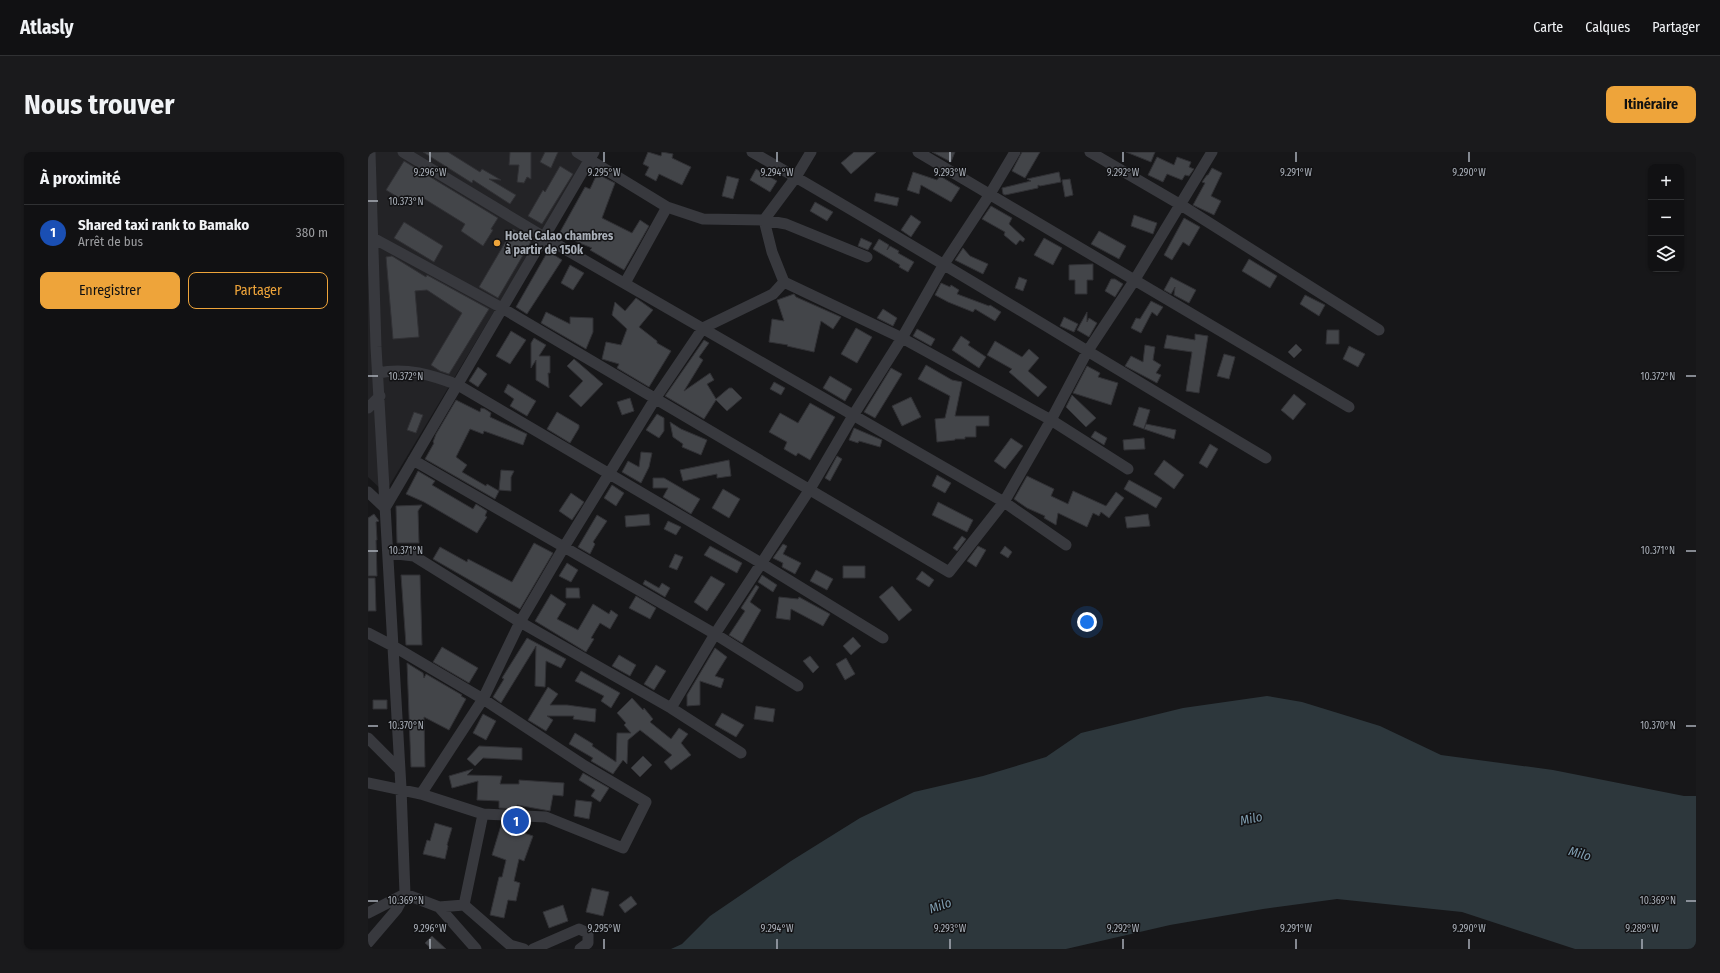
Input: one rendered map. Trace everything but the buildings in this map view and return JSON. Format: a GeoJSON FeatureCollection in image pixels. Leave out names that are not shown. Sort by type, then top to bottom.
{"type":"FeatureCollection","features":[{"type":"Feature","properties":{"kind":"street"},"geometry":{"type":"LineString","coordinates":[[368,943],[397,909],[405,894],[401,788],[378,373],[370,152]]}},
{"type":"Feature","properties":{"kind":"street"},"geometry":{"type":"LineString","coordinates":[[403,152],[544,237],[854,414],[1004,502],[1066,545]]}},
{"type":"Feature","properties":{"kind":"street"},"geometry":{"type":"LineString","coordinates":[[577,152],[592,156],[667,207],[703,219],[764,220],[786,224],[867,257]]}},
{"type":"Feature","properties":{"kind":"street"},"geometry":{"type":"LineString","coordinates":[[752,152],[944,264],[1087,352],[1266,458]]}},
{"type":"Feature","properties":{"kind":"street"},"geometry":{"type":"LineString","coordinates":[[764,220],[796,177],[811,152]]}},
{"type":"Feature","properties":{"kind":"street"},"geometry":{"type":"LineString","coordinates":[[918,152],[1349,407]]}},
{"type":"Feature","properties":{"kind":"street"},"geometry":{"type":"LineString","coordinates":[[671,708],[715,634],[810,489],[854,414],[902,338],[944,264],[990,194],[1015,152]]}},
{"type":"Feature","properties":{"kind":"street"},"geometry":{"type":"LineString","coordinates":[[1090,152],[1181,205],[1379,330]]}},
{"type":"Feature","properties":{"kind":"street"},"geometry":{"type":"LineString","coordinates":[[373,238],[502,308],[949,572],[1004,502],[1051,420],[1087,352],[1134,281],[1212,152]]}},
{"type":"Feature","properties":{"kind":"street"},"geometry":{"type":"LineString","coordinates":[[386,508],[592,156]]}},
{"type":"Feature","properties":{"kind":"street"},"geometry":{"type":"LineString","coordinates":[[624,283],[667,207]]}},
{"type":"Feature","properties":{"kind":"street"},"geometry":{"type":"LineString","coordinates":[[764,220],[772,252],[784,282],[902,338],[1051,420],[1128,469]]}},
{"type":"Feature","properties":{"kind":"street"},"geometry":{"type":"LineString","coordinates":[[421,794],[483,699],[520,622],[564,547],[610,474],[655,398],[703,328],[773,294],[784,282]]}},
{"type":"Feature","properties":{"kind":"street"},"geometry":{"type":"LineString","coordinates":[[378,373],[400,370],[458,384],[761,563],[883,638]]}},
{"type":"Feature","properties":{"kind":"street"},"geometry":{"type":"LineString","coordinates":[[368,408],[380,396]]}},
{"type":"Feature","properties":{"kind":"street"},"geometry":{"type":"LineString","coordinates":[[413,460],[715,634],[798,686]]}},
{"type":"Feature","properties":{"kind":"street"},"geometry":{"type":"LineString","coordinates":[[368,492],[386,508]]}},
{"type":"Feature","properties":{"kind":"street"},"geometry":{"type":"LineString","coordinates":[[388,553],[414,556],[520,622],[671,708],[741,753]]}},
{"type":"Feature","properties":{"kind":"street"},"geometry":{"type":"LineString","coordinates":[[368,633],[483,699],[585,766],[646,802],[623,848],[546,817],[483,814],[401,788],[368,783]]}},
{"type":"Feature","properties":{"kind":"street"},"geometry":{"type":"LineString","coordinates":[[368,738],[399,769]]}},
{"type":"Feature","properties":{"kind":"street"},"geometry":{"type":"LineString","coordinates":[[464,905],[483,814]]}},
{"type":"Feature","properties":{"kind":"street"},"geometry":{"type":"LineString","coordinates":[[368,913],[405,894],[439,907],[464,905],[510,945],[524,949]]}},
{"type":"Feature","properties":{"kind":"street"},"geometry":{"type":"LineString","coordinates":[[439,907],[476,949]]}},
{"type":"Feature","properties":{"kind":"street"},"geometry":{"type":"LineString","coordinates":[[532,949],[579,929],[588,933],[588,943],[580,949]]}},
{"type":"Feature","properties":{"kind":"shaded area"},"geometry":{"type":"Polygon","coordinates":[[[368,152],[590,152],[385,493],[368,477],[368,152]]]}},
{"type":"Feature","properties":{"kind":"water","name":"Milo"},"geometry":{"type":"Polygon","coordinates":[[[1267,696],[1302,702],[1380,726],[1441,755],[1553,770],[1684,796],[1696,796],[1696,949],[1575,949],[1462,912],[1337,899],[1263,909],[1170,925],[1066,949],[671,949],[682,944],[710,916],[791,861],[860,818],[914,792],[983,776],[1046,757],[1081,733],[1183,708],[1267,696]]]}},
{"type":"Feature","properties":{"kind":"place","name":"Hotel Calao chambres à partir de 150k"},"geometry":{"type":"Point","coordinates":[497,243]}},
{"type":"Feature","properties":{"kind":"place","name":"Shared taxi rank to Bamako"},"geometry":{"type":"Point","coordinates":[516,821]}}]}
